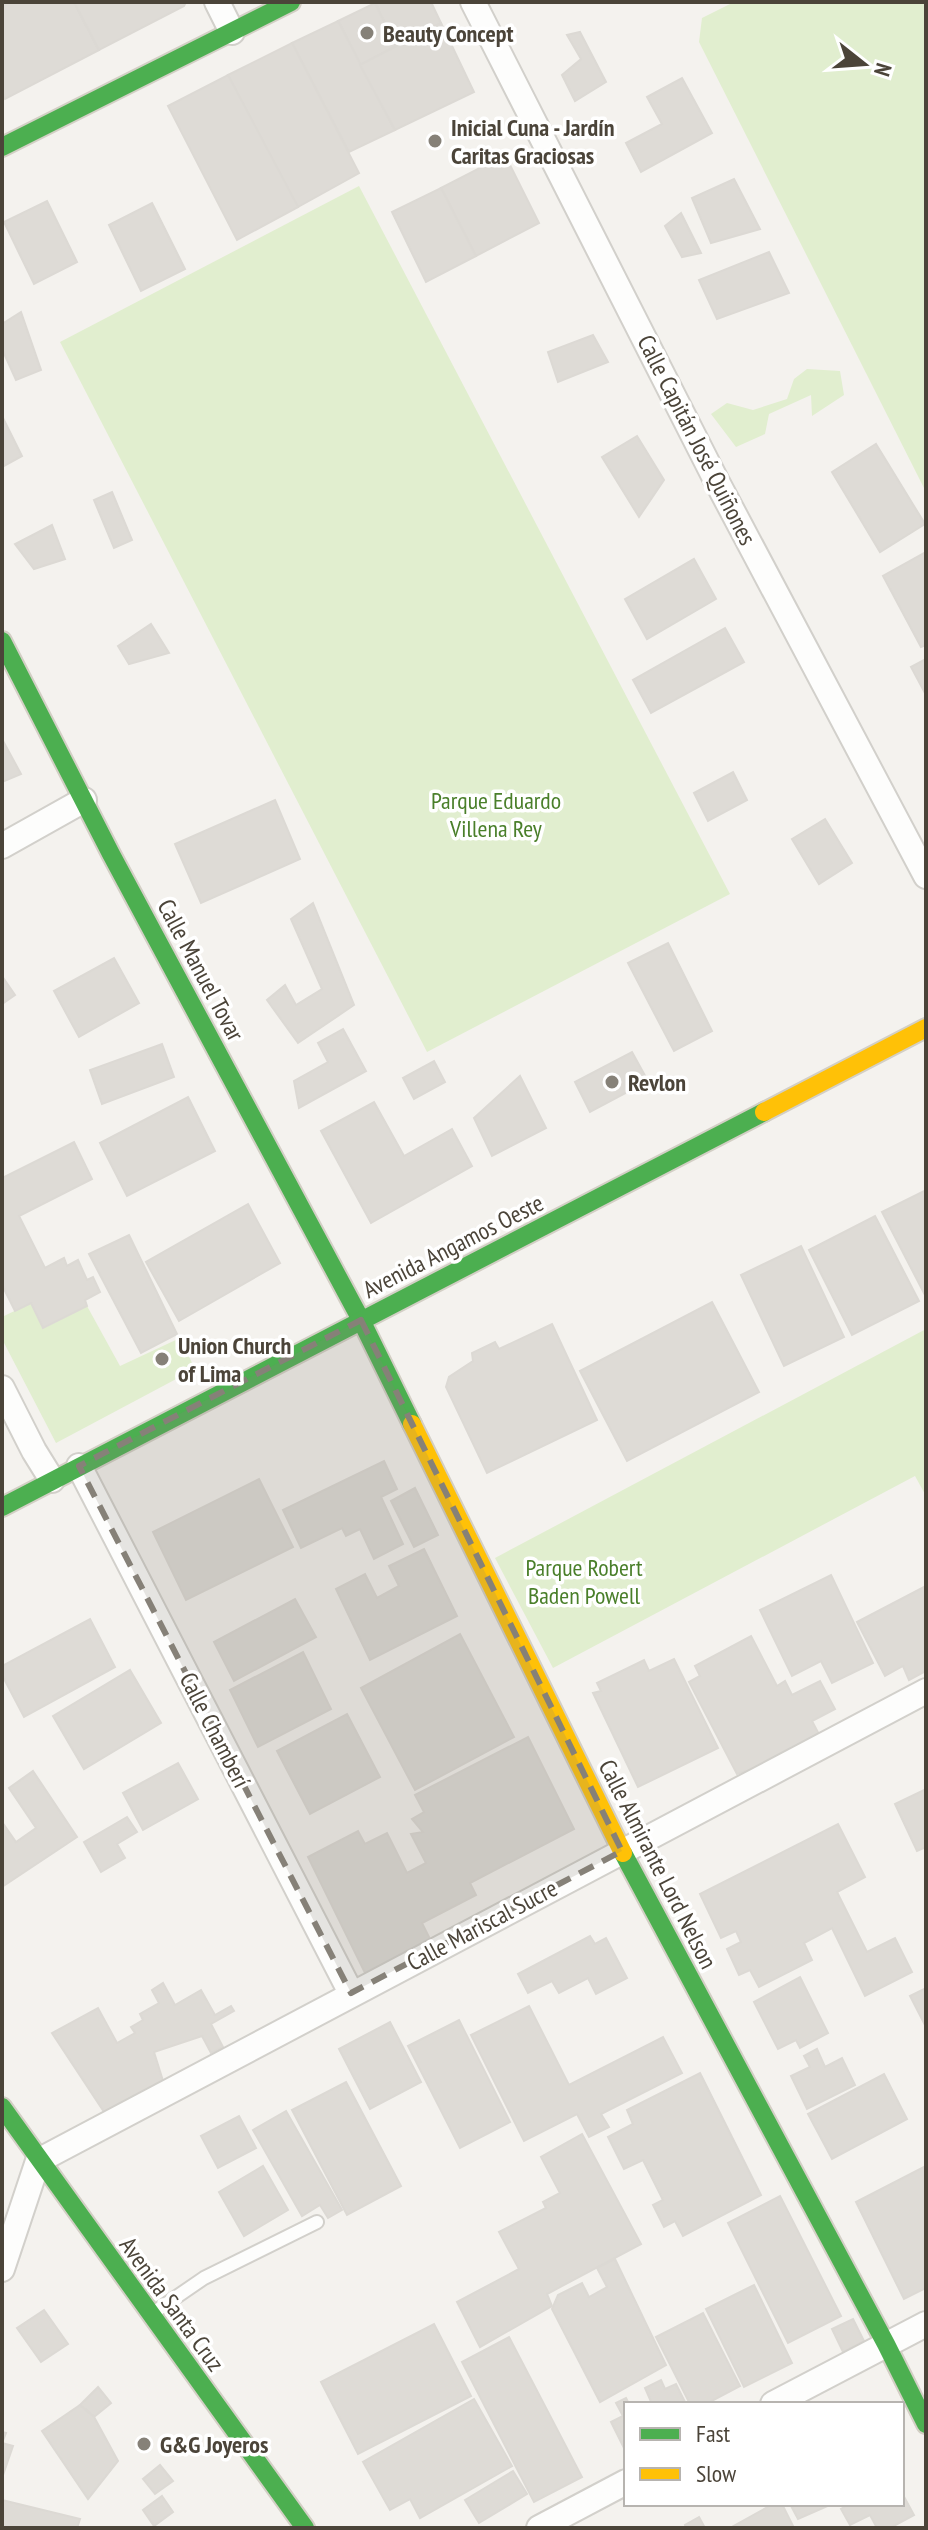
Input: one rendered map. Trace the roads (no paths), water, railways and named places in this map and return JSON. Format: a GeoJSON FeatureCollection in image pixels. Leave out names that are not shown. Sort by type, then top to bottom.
{"type":"FeatureCollection","features":[{"type":"Feature","properties":{"kind":"street"},"geometry":{"type":"LineString","coordinates":[[217,2],[232,32]]}},
{"type":"Feature","properties":{"kind":"street"},"geometry":{"type":"LineString","coordinates":[[2,147],[291,2]]}},
{"type":"Feature","properties":{"kind":"street","name":"Calle Capitán José Quiñones"},"geometry":{"type":"LineString","coordinates":[[473,2],[716,480],[926,876]]}},
{"type":"Feature","properties":{"kind":"street","name":"Calle Manuel Tovar"},"geometry":{"type":"LineString","coordinates":[[2,641],[361,1320]]}},
{"type":"Feature","properties":{"kind":"street"},"geometry":{"type":"LineString","coordinates":[[2,846],[84,800]]}},
{"type":"Feature","properties":{"kind":"street","name":"Avenida Angamos Oeste"},"geometry":{"type":"LineString","coordinates":[[2,1507],[926,1028]]}},
{"type":"Feature","properties":{"kind":"street","name":"Calle Almirante Lord Nelson"},"geometry":{"type":"LineString","coordinates":[[361,1320],[622,1851],[926,2424]]}},
{"type":"Feature","properties":{"kind":"street"},"geometry":{"type":"LineString","coordinates":[[2,1388],[52,1480]]}},
{"type":"Feature","properties":{"kind":"street","name":"Calle Chamberí"},"geometry":{"type":"LineString","coordinates":[[79,1466],[351,1993]]}},
{"type":"Feature","properties":{"kind":"street","name":"Calle Mariscal Sucre"},"geometry":{"type":"LineString","coordinates":[[38,2161],[926,1691]]}},
{"type":"Feature","properties":{"kind":"street","name":"Avenida Santa Cruz"},"geometry":{"type":"LineString","coordinates":[[2,2107],[305,2528]]}},
{"type":"Feature","properties":{"kind":"street"},"geometry":{"type":"LineString","coordinates":[[2,2269],[38,2161]]}},
{"type":"Feature","properties":{"kind":"street"},"geometry":{"type":"LineString","coordinates":[[777,2402],[926,2324]]}},
{"type":"Feature","properties":{"kind":"street"},"geometry":{"type":"LineString","coordinates":[[539,2528],[624,2483]]}},
{"type":"Feature","properties":{"kind":"lane"},"geometry":{"type":"LineString","coordinates":[[150,2315],[204,2278],[317,2222]]}},
{"type":"Feature","properties":{"kind":"place","name":"Beauty Concept"},"geometry":{"type":"Point","coordinates":[367,33]}},
{"type":"Feature","properties":{"kind":"place","name":"Inicial Cuna - Jardín Caritas Graciosas"},"geometry":{"type":"Point","coordinates":[435,141]}},
{"type":"Feature","properties":{"kind":"place","name":"Revlon"},"geometry":{"type":"Point","coordinates":[612,1082]}},
{"type":"Feature","properties":{"kind":"place","name":"Union Church of Lima"},"geometry":{"type":"Point","coordinates":[162,1359]}},
{"type":"Feature","properties":{"kind":"place","name":"G&G Joyeros"},"geometry":{"type":"Point","coordinates":[144,2444]}},
{"type":"Feature","properties":{"kind":"park label","name":"Parque Eduardo Villena Rey"},"geometry":{"type":"Point","coordinates":[496,814]}},
{"type":"Feature","properties":{"kind":"park label","name":"Parque Robert Baden Powell"},"geometry":{"type":"Point","coordinates":[584,1581]}}]}
